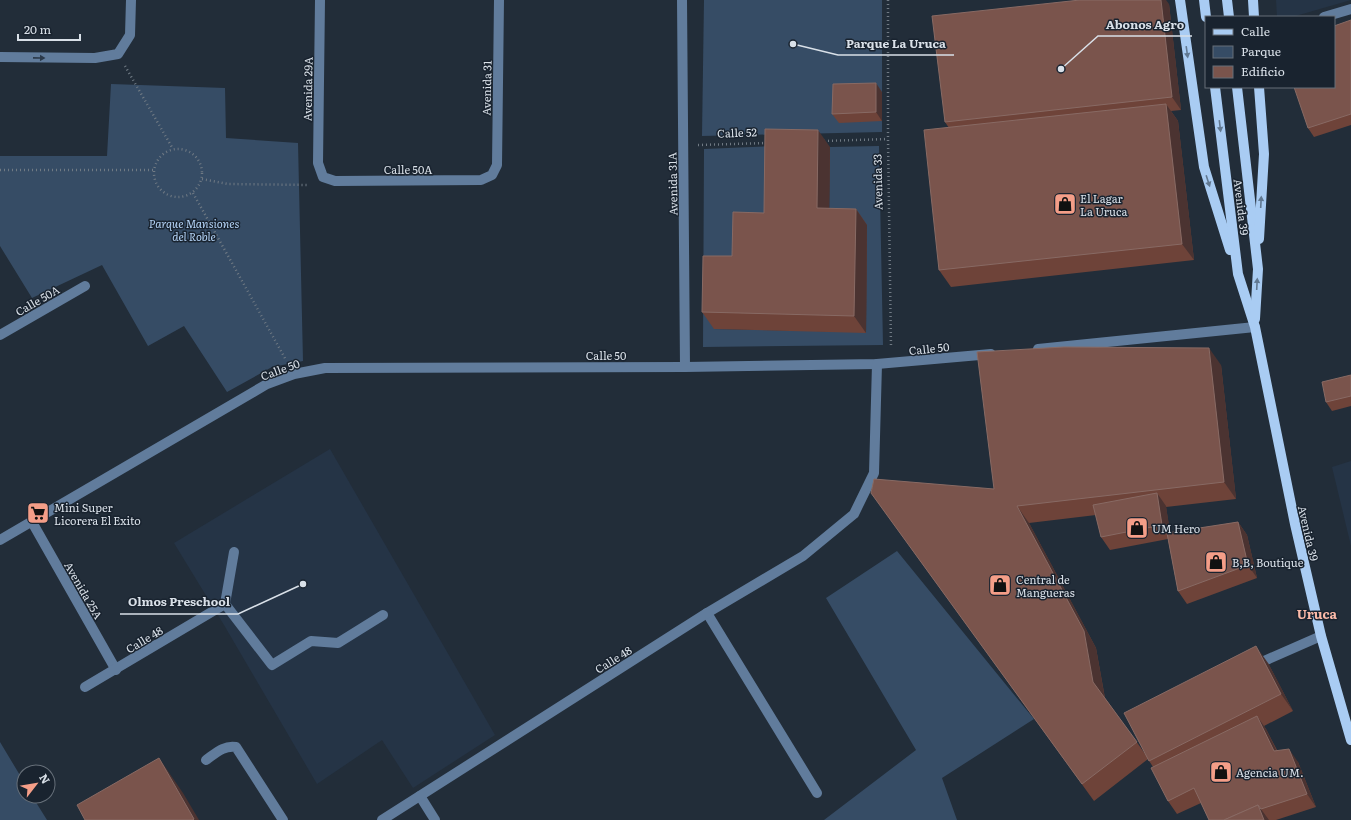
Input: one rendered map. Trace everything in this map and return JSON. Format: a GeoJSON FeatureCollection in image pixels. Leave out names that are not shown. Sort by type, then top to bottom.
{"type":"FeatureCollection","features":[{"type":"Feature","properties":{"kind":"main road"},"geometry":{"type":"LineString","coordinates":[[1180,0],[1204,167],[1238,274]]}},
{"type":"Feature","properties":{"kind":"main road"},"geometry":{"type":"LineString","coordinates":[[1204,0],[1206,16]]}},
{"type":"Feature","properties":{"kind":"main road"},"geometry":{"type":"LineString","coordinates":[[1227,0],[1229,16]]}},
{"type":"Feature","properties":{"kind":"main road"},"geometry":{"type":"LineString","coordinates":[[1253,0],[1254,16]]}},
{"type":"Feature","properties":{"kind":"main road","name":"Avenida 39"},"geometry":{"type":"LineString","coordinates":[[1215,88],[1238,274],[1255,328],[1295,524],[1321,636],[1351,740]]}},
{"type":"Feature","properties":{"kind":"main road","name":"Avenida 39"},"geometry":{"type":"LineString","coordinates":[[1237,88],[1258,269],[1255,328]]}},
{"type":"Feature","properties":{"kind":"main road"},"geometry":{"type":"LineString","coordinates":[[1258,269],[1264,154],[1259,88]]}},
{"type":"Feature","properties":{"kind":"street"},"geometry":{"type":"LineString","coordinates":[[0,57],[95,58],[118,54],[130,35],[131,0]]}},
{"type":"Feature","properties":{"kind":"street","name":"Avenida 29A"},"geometry":{"type":"LineString","coordinates":[[320,0],[318,163],[324,177]]}},
{"type":"Feature","properties":{"kind":"street","name":"Avenida 31"},"geometry":{"type":"LineString","coordinates":[[492,175],[497,166],[499,0]]}},
{"type":"Feature","properties":{"kind":"street","name":"Avenida 31A"},"geometry":{"type":"LineString","coordinates":[[682,0],[685,367]]}},
{"type":"Feature","properties":{"kind":"street"},"geometry":{"type":"LineString","coordinates":[[1327,16],[1351,9]]}},
{"type":"Feature","properties":{"kind":"street","name":"Calle 50A"},"geometry":{"type":"LineString","coordinates":[[324,177],[336,181],[481,180],[492,175]]}},
{"type":"Feature","properties":{"kind":"street","name":"Calle 50A"},"geometry":{"type":"LineString","coordinates":[[0,335],[85,286]]}},
{"type":"Feature","properties":{"kind":"street"},"geometry":{"type":"LineString","coordinates":[[1025,350],[1255,328]]}},
{"type":"Feature","properties":{"kind":"street","name":"Calle 50"},"geometry":{"type":"LineString","coordinates":[[0,540],[267,384],[294,374],[325,368],[685,367],[877,364],[1002,352]]}},
{"type":"Feature","properties":{"kind":"street","name":"Calle 48"},"geometry":{"type":"LineString","coordinates":[[382,820],[707,613],[804,556],[854,514],[874,473],[877,364]]}},
{"type":"Feature","properties":{"kind":"street","name":"Avenida 25A"},"geometry":{"type":"LineString","coordinates":[[32,522],[116,670]]}},
{"type":"Feature","properties":{"kind":"street"},"geometry":{"type":"LineString","coordinates":[[234,552],[225,604],[272,665],[311,642],[338,643],[383,615]]}},
{"type":"Feature","properties":{"kind":"street","name":"Calle 48"},"geometry":{"type":"LineString","coordinates":[[85,687],[225,604]]}},
{"type":"Feature","properties":{"kind":"street"},"geometry":{"type":"LineString","coordinates":[[707,613],[817,793]]}},
{"type":"Feature","properties":{"kind":"street"},"geometry":{"type":"LineString","coordinates":[[1245,670],[1321,636]]}},
{"type":"Feature","properties":{"kind":"street"},"geometry":{"type":"LineString","coordinates":[[206,760],[225,747],[236,747],[283,820]]}},
{"type":"Feature","properties":{"kind":"street"},"geometry":{"type":"LineString","coordinates":[[420,796],[434,820]]}},
{"type":"Feature","properties":{"kind":"path","name":"Avenida 33"},"geometry":{"type":"LineString","coordinates":[[888,0],[891,363]]}},
{"type":"Feature","properties":{"kind":"path"},"geometry":{"type":"LineString","coordinates":[[118,54],[173,149]]}},
{"type":"Feature","properties":{"kind":"path"},"geometry":{"type":"LineString","coordinates":[[817,142],[888,139]]}},
{"type":"Feature","properties":{"kind":"path","name":"Calle 52"},"geometry":{"type":"LineString","coordinates":[[683,145],[769,143]]}},
{"type":"Feature","properties":{"kind":"path"},"geometry":{"type":"LineString","coordinates":[[173,149],[189,151],[200,163],[202,178],[193,193],[180,198],[166,195],[156,185],[153,170],[160,156],[173,149]]}},
{"type":"Feature","properties":{"kind":"path"},"geometry":{"type":"LineString","coordinates":[[0,170],[153,170]]}},
{"type":"Feature","properties":{"kind":"path"},"geometry":{"type":"LineString","coordinates":[[202,178],[228,184],[309,185],[324,177]]}},
{"type":"Feature","properties":{"kind":"path"},"geometry":{"type":"LineString","coordinates":[[193,193],[294,374]]}},
{"type":"Feature","properties":{"kind":"shaded area"},"geometry":{"type":"Polygon","coordinates":[[[1276,0],[1351,0],[1295,16],[1277,16],[1276,0]]]}},
{"type":"Feature","properties":{"kind":"shaded area"},"geometry":{"type":"Polygon","coordinates":[[[330,449],[495,735],[413,788],[382,740],[317,784],[174,543],[330,449]]]}},
{"type":"Feature","properties":{"kind":"shaded area"},"geometry":{"type":"Polygon","coordinates":[[[1351,461],[1351,546],[1332,467],[1351,461]]]}},
{"type":"Feature","properties":{"kind":"green space"},"geometry":{"type":"Polygon","coordinates":[[[704,0],[882,0],[882,132],[702,136],[704,0]]]}},
{"type":"Feature","properties":{"kind":"green space","name":"Parque Mansiones del Roble"},"geometry":{"type":"Polygon","coordinates":[[[111,84],[225,88],[226,138],[298,143],[303,361],[272,367],[227,392],[184,326],[148,346],[102,265],[32,298],[0,246],[0,156],[107,156],[111,84]]]}},
{"type":"Feature","properties":{"kind":"green space"},"geometry":{"type":"Polygon","coordinates":[[[777,146],[775,230],[714,329],[866,332],[867,226],[829,224],[830,147],[879,146],[883,345],[703,347],[704,149],[777,146]]]}},
{"type":"Feature","properties":{"kind":"green space"},"geometry":{"type":"Polygon","coordinates":[[[897,551],[1034,719],[942,778],[957,820],[824,820],[916,750],[826,598],[897,551]]]}},
{"type":"Feature","properties":{"kind":"green space"},"geometry":{"type":"Polygon","coordinates":[[[0,742],[16,769],[16,804],[37,804],[47,820],[0,820],[0,742]]]}},
{"type":"Feature","properties":{"kind":"building"},"geometry":{"type":"Polygon","coordinates":[[[1080,0],[1161,0],[1172,97],[945,122],[932,16],[1080,0]]]}},
{"type":"Feature","properties":{"kind":"building"},"geometry":{"type":"Polygon","coordinates":[[[1351,20],[1351,114],[1308,128],[1294,88],[1335,88],[1335,26],[1351,20]]]}},
{"type":"Feature","properties":{"kind":"building"},"geometry":{"type":"Polygon","coordinates":[[[876,83],[876,112],[832,114],[833,84],[876,83]]]}},
{"type":"Feature","properties":{"kind":"building","name":"El Lagar La Uruca"},"geometry":{"type":"Polygon","coordinates":[[[1166,104],[1182,244],[939,270],[924,130],[1166,104]]]}},
{"type":"Feature","properties":{"kind":"building"},"geometry":{"type":"Polygon","coordinates":[[[765,129],[818,130],[817,208],[856,209],[854,316],[702,312],[703,256],[732,256],[733,212],[764,213],[765,129]]]}},
{"type":"Feature","properties":{"kind":"building","name":"Central de Mangueras"},"geometry":{"type":"Polygon","coordinates":[[[1064,347],[1209,348],[1224,482],[1017,506],[1084,631],[1093,682],[1137,742],[1082,784],[871,493],[874,479],[994,489],[977,352],[1064,347]]]}},
{"type":"Feature","properties":{"kind":"building"},"geometry":{"type":"Polygon","coordinates":[[[1351,375],[1351,396],[1326,402],[1322,382],[1351,375]]]}},
{"type":"Feature","properties":{"kind":"building"},"geometry":{"type":"Polygon","coordinates":[[[1157,493],[1162,525],[1101,537],[1093,505],[1157,493]]]}},
{"type":"Feature","properties":{"kind":"building","name":"B,B, Boutique"},"geometry":{"type":"Polygon","coordinates":[[[1238,522],[1248,565],[1178,591],[1167,533],[1238,522]]]}},
{"type":"Feature","properties":{"kind":"building"},"geometry":{"type":"Polygon","coordinates":[[[1256,646],[1281,694],[1149,761],[1124,713],[1256,646]]]}},
{"type":"Feature","properties":{"kind":"building"},"geometry":{"type":"Polygon","coordinates":[[[1257,716],[1274,751],[1289,749],[1307,794],[1261,809],[1258,805],[1224,820],[1209,820],[1194,788],[1168,801],[1151,768],[1257,716]]]}},
{"type":"Feature","properties":{"kind":"building"},"geometry":{"type":"Polygon","coordinates":[[[159,758],[194,819],[193,820],[85,820],[77,805],[159,758]]]}},
{"type":"Feature","properties":{"kind":"building"},"geometry":{"type":"Polygon","coordinates":[[[1258,805],[1264,820],[1224,820],[1258,805]]]}},
{"type":"Feature","properties":{"kind":"place","name":"Parque La Uruca"},"geometry":{"type":"Point","coordinates":[793,44]}},
{"type":"Feature","properties":{"kind":"place","name":"Abonos Agro"},"geometry":{"type":"Point","coordinates":[1061,69]}},
{"type":"Feature","properties":{"kind":"place","name":"El Lagar La Uruca"},"geometry":{"type":"Point","coordinates":[1065,204]}},
{"type":"Feature","properties":{"kind":"place","name":"Mini Super Licorera El Exito"},"geometry":{"type":"Point","coordinates":[38,513]}},
{"type":"Feature","properties":{"kind":"place","name":"UM Hero"},"geometry":{"type":"Point","coordinates":[1137,528]}},
{"type":"Feature","properties":{"kind":"place","name":"B,B, Boutique"},"geometry":{"type":"Point","coordinates":[1216,562]}},
{"type":"Feature","properties":{"kind":"place","name":"Olmos Preschool"},"geometry":{"type":"Point","coordinates":[303,584]}},
{"type":"Feature","properties":{"kind":"place","name":"Central de Mangueras"},"geometry":{"type":"Point","coordinates":[1000,585]}},
{"type":"Feature","properties":{"kind":"place","name":"Agencia UM."},"geometry":{"type":"Point","coordinates":[1221,772]}},
{"type":"Feature","properties":{"kind":"district","name":"Uruca"},"geometry":{"type":"Point","coordinates":[1317,613]}}]}
